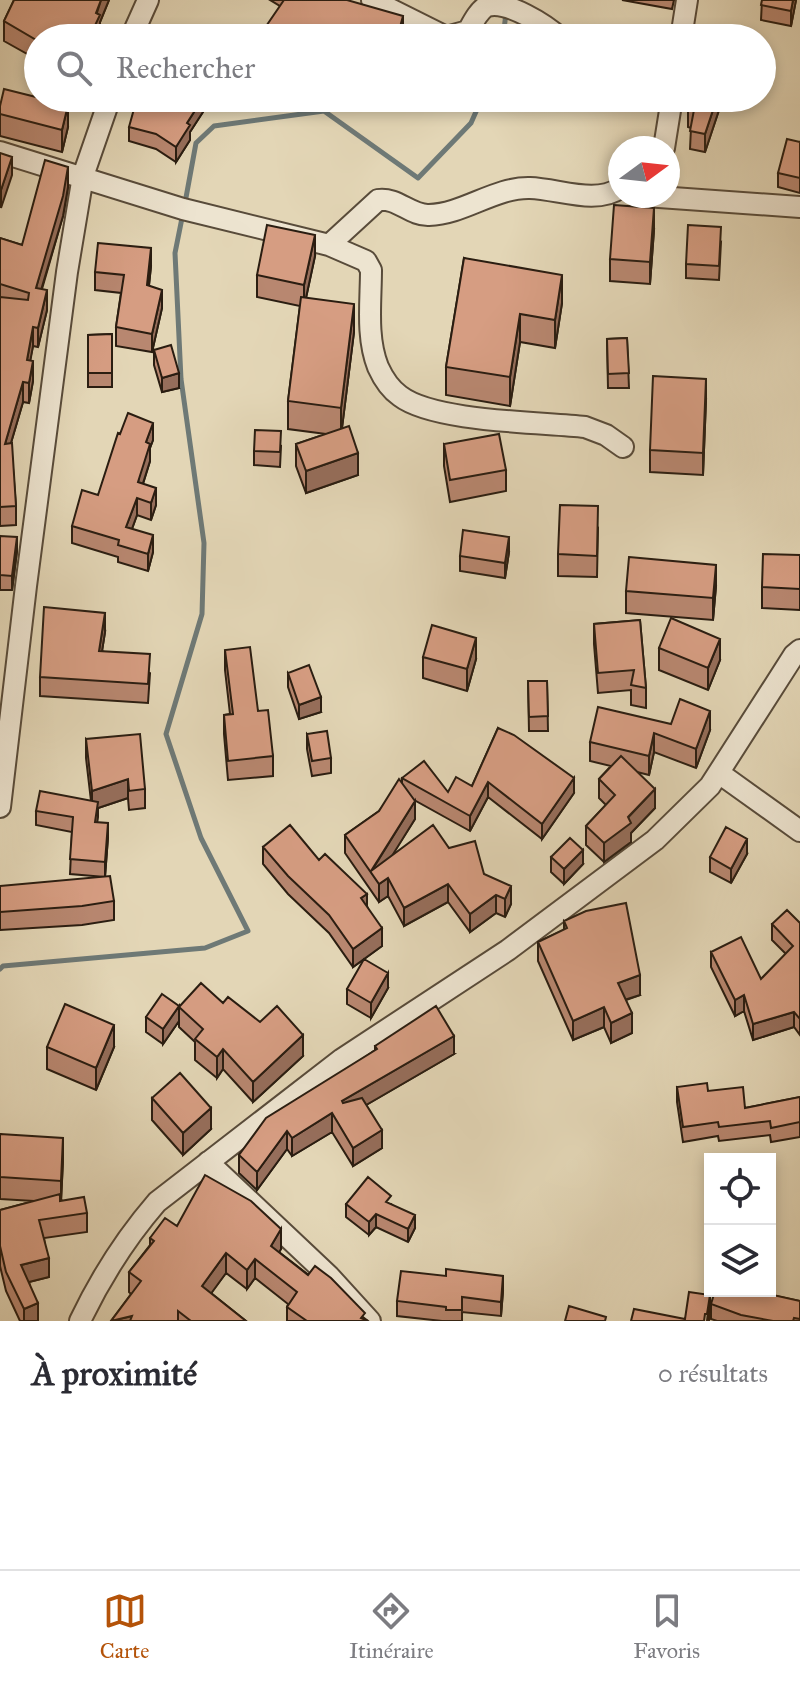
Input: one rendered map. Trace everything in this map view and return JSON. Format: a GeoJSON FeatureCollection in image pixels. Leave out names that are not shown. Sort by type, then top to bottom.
{"type":"FeatureCollection","features":[{"type":"Feature","properties":{"kind":"street"},"geometry":{"type":"LineString","coordinates":[[137,24],[148,0]]}},
{"type":"Feature","properties":{"kind":"street"},"geometry":{"type":"LineString","coordinates":[[372,0],[420,24]]}},
{"type":"Feature","properties":{"kind":"street"},"geometry":{"type":"LineString","coordinates":[[683,24],[687,0]]}},
{"type":"Feature","properties":{"kind":"street"},"geometry":{"type":"LineString","coordinates":[[472,24],[483,7],[493,3],[522,11],[545,24]]}},
{"type":"Feature","properties":{"kind":"street"},"geometry":{"type":"LineString","coordinates":[[0,807],[67,272],[83,176],[105,112]]}},
{"type":"Feature","properties":{"kind":"street"},"geometry":{"type":"LineString","coordinates":[[666,136],[670,112]]}},
{"type":"Feature","properties":{"kind":"street"},"geometry":{"type":"LineString","coordinates":[[0,152],[183,209],[329,245],[369,265],[371,341],[386,382],[399,396],[444,414],[585,427],[606,435],[623,447]]}},
{"type":"Feature","properties":{"kind":"street"},"geometry":{"type":"LineString","coordinates":[[329,245],[378,200],[388,199],[425,216],[507,191],[528,188],[600,196],[608,194]]}},
{"type":"Feature","properties":{"kind":"street"},"geometry":{"type":"LineString","coordinates":[[680,198],[800,207]]}},
{"type":"Feature","properties":{"kind":"street"},"geometry":{"type":"LineString","coordinates":[[80,1321],[102,1275],[132,1231],[157,1202],[342,1059],[508,950],[655,840],[710,786],[800,650]]}},
{"type":"Feature","properties":{"kind":"street"},"geometry":{"type":"LineString","coordinates":[[719,773],[800,831]]}},
{"type":"Feature","properties":{"kind":"street"},"geometry":{"type":"LineString","coordinates":[[208,1162],[329,1276],[370,1321]]}},
{"type":"Feature","properties":{"kind":"building"},"geometry":{"type":"Polygon","coordinates":[[[14,0],[101,0],[96,24],[24,24],[24,33],[4,21],[14,0]]]}},
{"type":"Feature","properties":{"kind":"building"},"geometry":{"type":"Polygon","coordinates":[[[284,0],[347,0],[403,16],[401,24],[268,24],[284,0]]]}},
{"type":"Feature","properties":{"kind":"building"},"geometry":{"type":"Polygon","coordinates":[[[762,0],[793,0],[791,11],[761,5],[762,0]]]}},
{"type":"Feature","properties":{"kind":"building"},"geometry":{"type":"Polygon","coordinates":[[[4,89],[24,94],[24,112],[66,112],[62,130],[0,114],[4,89]]]}},
{"type":"Feature","properties":{"kind":"building"},"geometry":{"type":"Polygon","coordinates":[[[133,112],[194,112],[176,147],[156,134],[129,127],[133,112]]]}},
{"type":"Feature","properties":{"kind":"building"},"geometry":{"type":"Polygon","coordinates":[[[694,112],[712,112],[705,134],[690,131],[694,112]]]}},
{"type":"Feature","properties":{"kind":"building"},"geometry":{"type":"Polygon","coordinates":[[[787,139],[800,142],[800,178],[778,173],[787,139]]]}},
{"type":"Feature","properties":{"kind":"building"},"geometry":{"type":"Polygon","coordinates":[[[0,153],[12,157],[1,190],[0,189],[0,153]]]}},
{"type":"Feature","properties":{"kind":"building"},"geometry":{"type":"Polygon","coordinates":[[[45,160],[68,167],[63,196],[36,288],[47,290],[38,328],[33,327],[27,360],[33,361],[29,383],[23,382],[5,444],[12,443],[16,506],[0,507],[0,297],[28,300],[29,293],[0,284],[0,238],[22,245],[45,160]]]}},
{"type":"Feature","properties":{"kind":"building"},"geometry":{"type":"Polygon","coordinates":[[[614,208],[654,208],[650,262],[610,259],[614,208]]]}},
{"type":"Feature","properties":{"kind":"building"},"geometry":{"type":"Polygon","coordinates":[[[267,225],[315,235],[304,285],[257,275],[267,225]]]}},
{"type":"Feature","properties":{"kind":"building"},"geometry":{"type":"Polygon","coordinates":[[[688,225],[721,227],[719,266],[686,264],[688,225]]]}},
{"type":"Feature","properties":{"kind":"building"},"geometry":{"type":"Polygon","coordinates":[[[98,243],[151,248],[147,285],[162,290],[152,334],[116,327],[124,275],[95,272],[98,243]]]}},
{"type":"Feature","properties":{"kind":"building"},"geometry":{"type":"Polygon","coordinates":[[[464,258],[562,275],[555,320],[520,314],[510,377],[446,367],[464,258]]]}},
{"type":"Feature","properties":{"kind":"building"},"geometry":{"type":"Polygon","coordinates":[[[301,297],[354,304],[341,408],[288,401],[301,297]]]}},
{"type":"Feature","properties":{"kind":"building"},"geometry":{"type":"Polygon","coordinates":[[[112,334],[112,373],[88,373],[88,335],[112,334]]]}},
{"type":"Feature","properties":{"kind":"building"},"geometry":{"type":"Polygon","coordinates":[[[627,338],[629,373],[608,374],[607,339],[627,338]]]}},
{"type":"Feature","properties":{"kind":"building"},"geometry":{"type":"Polygon","coordinates":[[[171,345],[179,373],[162,378],[154,350],[171,345]]]}},
{"type":"Feature","properties":{"kind":"building"},"geometry":{"type":"Polygon","coordinates":[[[653,376],[706,379],[703,453],[650,450],[653,376]]]}},
{"type":"Feature","properties":{"kind":"building"},"geometry":{"type":"Polygon","coordinates":[[[128,413],[153,423],[138,482],[156,488],[151,503],[137,498],[126,527],[153,535],[148,554],[118,545],[119,540],[72,526],[82,490],[98,495],[118,433],[128,413]]]}},
{"type":"Feature","properties":{"kind":"building"},"geometry":{"type":"Polygon","coordinates":[[[349,426],[358,453],[306,471],[296,444],[349,426]]]}},
{"type":"Feature","properties":{"kind":"building"},"geometry":{"type":"Polygon","coordinates":[[[255,430],[281,431],[280,452],[254,451],[255,430]]]}},
{"type":"Feature","properties":{"kind":"building"},"geometry":{"type":"Polygon","coordinates":[[[499,434],[506,470],[450,480],[444,444],[499,434]]]}},
{"type":"Feature","properties":{"kind":"building"},"geometry":{"type":"Polygon","coordinates":[[[560,505],[598,506],[597,556],[558,554],[560,505]]]}},
{"type":"Feature","properties":{"kind":"building"},"geometry":{"type":"Polygon","coordinates":[[[463,530],[509,537],[505,563],[460,556],[463,530]]]}},
{"type":"Feature","properties":{"kind":"building"},"geometry":{"type":"Polygon","coordinates":[[[0,536],[17,537],[12,576],[0,575],[0,536]]]}},
{"type":"Feature","properties":{"kind":"building"},"geometry":{"type":"Polygon","coordinates":[[[763,554],[800,555],[800,589],[762,587],[763,554]]]}},
{"type":"Feature","properties":{"kind":"building"},"geometry":{"type":"Polygon","coordinates":[[[629,557],[716,565],[713,598],[626,591],[629,557]]]}},
{"type":"Feature","properties":{"kind":"building"},"geometry":{"type":"Polygon","coordinates":[[[44,607],[105,613],[99,651],[150,654],[148,684],[40,677],[44,607]]]}},
{"type":"Feature","properties":{"kind":"building"},"geometry":{"type":"Polygon","coordinates":[[[671,618],[720,639],[708,668],[659,648],[671,618]]]}},
{"type":"Feature","properties":{"kind":"building"},"geometry":{"type":"Polygon","coordinates":[[[640,620],[646,688],[631,685],[634,670],[598,673],[594,624],[640,620]]]}},
{"type":"Feature","properties":{"kind":"building"},"geometry":{"type":"Polygon","coordinates":[[[432,625],[476,638],[467,669],[423,657],[432,625]]]}},
{"type":"Feature","properties":{"kind":"building"},"geometry":{"type":"Polygon","coordinates":[[[250,647],[258,711],[268,710],[273,756],[228,761],[224,715],[233,714],[225,650],[250,647]]]}},
{"type":"Feature","properties":{"kind":"building"},"geometry":{"type":"Polygon","coordinates":[[[309,665],[321,697],[299,705],[288,673],[309,665]]]}},
{"type":"Feature","properties":{"kind":"building"},"geometry":{"type":"Polygon","coordinates":[[[528,681],[547,681],[548,716],[529,717],[528,681]]]}},
{"type":"Feature","properties":{"kind":"building"},"geometry":{"type":"Polygon","coordinates":[[[680,699],[710,711],[696,749],[654,733],[649,756],[590,742],[598,707],[671,724],[680,699]]]}},
{"type":"Feature","properties":{"kind":"building"},"geometry":{"type":"Polygon","coordinates":[[[498,728],[514,735],[574,778],[542,824],[488,782],[470,816],[402,778],[424,761],[448,792],[456,777],[472,786],[498,728]]]}},
{"type":"Feature","properties":{"kind":"building"},"geometry":{"type":"Polygon","coordinates":[[[327,731],[331,758],[312,761],[307,734],[327,731]]]}},
{"type":"Feature","properties":{"kind":"building"},"geometry":{"type":"Polygon","coordinates":[[[140,734],[145,789],[129,791],[128,779],[92,791],[86,739],[140,734]]]}},
{"type":"Feature","properties":{"kind":"building"},"geometry":{"type":"Polygon","coordinates":[[[621,756],[655,789],[628,817],[631,823],[604,843],[586,826],[615,795],[599,779],[621,756]]]}},
{"type":"Feature","properties":{"kind":"building"},"geometry":{"type":"Polygon","coordinates":[[[399,779],[415,801],[371,871],[433,825],[449,848],[475,841],[484,874],[511,886],[505,899],[496,895],[470,914],[448,884],[404,908],[388,878],[379,884],[345,835],[379,811],[399,779]]]}},
{"type":"Feature","properties":{"kind":"building"},"geometry":{"type":"Polygon","coordinates":[[[40,791],[98,802],[95,822],[108,823],[105,862],[70,859],[73,817],[36,811],[40,791]]]}},
{"type":"Feature","properties":{"kind":"building"},"geometry":{"type":"Polygon","coordinates":[[[290,825],[319,860],[325,854],[367,894],[361,898],[382,928],[353,949],[329,915],[263,847],[290,825]]]}},
{"type":"Feature","properties":{"kind":"building"},"geometry":{"type":"Polygon","coordinates":[[[726,827],[747,839],[731,869],[710,857],[726,827]]]}},
{"type":"Feature","properties":{"kind":"building"},"geometry":{"type":"Polygon","coordinates":[[[570,838],[583,850],[564,869],[551,857],[570,838]]]}},
{"type":"Feature","properties":{"kind":"building"},"geometry":{"type":"Polygon","coordinates":[[[110,876],[114,901],[0,912],[0,886],[110,876]]]}},
{"type":"Feature","properties":{"kind":"building"},"geometry":{"type":"Polygon","coordinates":[[[626,903],[640,975],[618,983],[632,1013],[611,1023],[604,1007],[573,1021],[538,942],[567,928],[564,921],[586,911],[626,903]]]}},
{"type":"Feature","properties":{"kind":"building"},"geometry":{"type":"Polygon","coordinates":[[[787,910],[800,923],[800,1019],[794,1012],[753,1024],[744,995],[735,1000],[711,952],[741,937],[761,979],[793,946],[772,924],[787,910]]]}},
{"type":"Feature","properties":{"kind":"building"},"geometry":{"type":"Polygon","coordinates":[[[364,959],[388,973],[371,1003],[347,989],[364,959]]]}},
{"type":"Feature","properties":{"kind":"building"},"geometry":{"type":"Polygon","coordinates":[[[201,983],[223,1003],[228,997],[260,1022],[277,1006],[303,1035],[253,1082],[223,1049],[217,1057],[195,1039],[203,1029],[179,1007],[201,983]]]}},
{"type":"Feature","properties":{"kind":"building"},"geometry":{"type":"Polygon","coordinates":[[[162,994],[179,1006],[163,1029],[146,1017],[162,994]]]}},
{"type":"Feature","properties":{"kind":"building"},"geometry":{"type":"Polygon","coordinates":[[[65,1004],[114,1025],[96,1068],[47,1047],[65,1004]]]}},
{"type":"Feature","properties":{"kind":"building"},"geometry":{"type":"Polygon","coordinates":[[[436,1006],[454,1036],[342,1101],[362,1098],[382,1130],[353,1148],[332,1113],[292,1138],[287,1131],[257,1172],[239,1155],[266,1118],[377,1049],[375,1046],[436,1006]]]}},
{"type":"Feature","properties":{"kind":"building"},"geometry":{"type":"Polygon","coordinates":[[[180,1073],[211,1108],[183,1133],[152,1098],[180,1073]]]}},
{"type":"Feature","properties":{"kind":"building"},"geometry":{"type":"Polygon","coordinates":[[[707,1083],[708,1091],[743,1087],[745,1108],[800,1097],[800,1122],[771,1128],[770,1121],[719,1127],[718,1122],[683,1127],[677,1087],[707,1083]]]}},
{"type":"Feature","properties":{"kind":"building"},"geometry":{"type":"Polygon","coordinates":[[[0,1134],[63,1138],[61,1181],[0,1177],[0,1134]]]}},
{"type":"Feature","properties":{"kind":"building"},"geometry":{"type":"Polygon","coordinates":[[[205,1175],[251,1201],[281,1229],[271,1246],[308,1275],[315,1266],[331,1278],[365,1313],[361,1318],[368,1321],[307,1321],[287,1307],[297,1292],[255,1259],[247,1270],[226,1253],[202,1286],[246,1321],[191,1321],[178,1311],[178,1321],[130,1321],[132,1316],[111,1321],[141,1281],[129,1272],[154,1241],[150,1238],[165,1218],[177,1226],[205,1175]]]}},
{"type":"Feature","properties":{"kind":"building"},"geometry":{"type":"Polygon","coordinates":[[[368,1177],[391,1196],[386,1202],[415,1215],[408,1229],[376,1214],[369,1222],[346,1204],[368,1177]]]}},
{"type":"Feature","properties":{"kind":"building"},"geometry":{"type":"Polygon","coordinates":[[[60,1194],[60,1201],[84,1197],[87,1213],[39,1220],[49,1258],[21,1265],[38,1303],[24,1309],[6,1272],[0,1246],[0,1210],[60,1194]]]}},
{"type":"Feature","properties":{"kind":"building"},"geometry":{"type":"Polygon","coordinates":[[[446,1269],[503,1276],[501,1302],[462,1297],[462,1310],[446,1310],[446,1307],[397,1301],[401,1271],[446,1276],[446,1269]]]}},
{"type":"Feature","properties":{"kind":"building"},"geometry":{"type":"Polygon","coordinates":[[[689,1292],[710,1297],[704,1321],[631,1321],[634,1309],[685,1319],[689,1292]]]}},
{"type":"Feature","properties":{"kind":"building"},"geometry":{"type":"Polygon","coordinates":[[[776,1296],[800,1301],[800,1319],[773,1321],[741,1315],[711,1304],[713,1297],[776,1296]]]}},
{"type":"Feature","properties":{"kind":"building"},"geometry":{"type":"Polygon","coordinates":[[[569,1306],[606,1317],[605,1321],[565,1321],[569,1306]]]}},
{"type":"Feature","properties":{"kind":"waterway"},"geometry":{"type":"LineString","coordinates":[[505,24],[506,13]]}},
{"type":"Feature","properties":{"kind":"waterway"},"geometry":{"type":"LineString","coordinates":[[185,203],[196,143],[214,126],[317,112]]}},
{"type":"Feature","properties":{"kind":"waterway"},"geometry":{"type":"LineString","coordinates":[[325,112],[418,178],[471,123],[476,112]]}},
{"type":"Feature","properties":{"kind":"waterway"},"geometry":{"type":"LineString","coordinates":[[0,969],[3,966],[205,948],[248,931],[201,838],[166,734],[202,614],[204,543],[181,379],[175,253],[183,213]]}}]}
